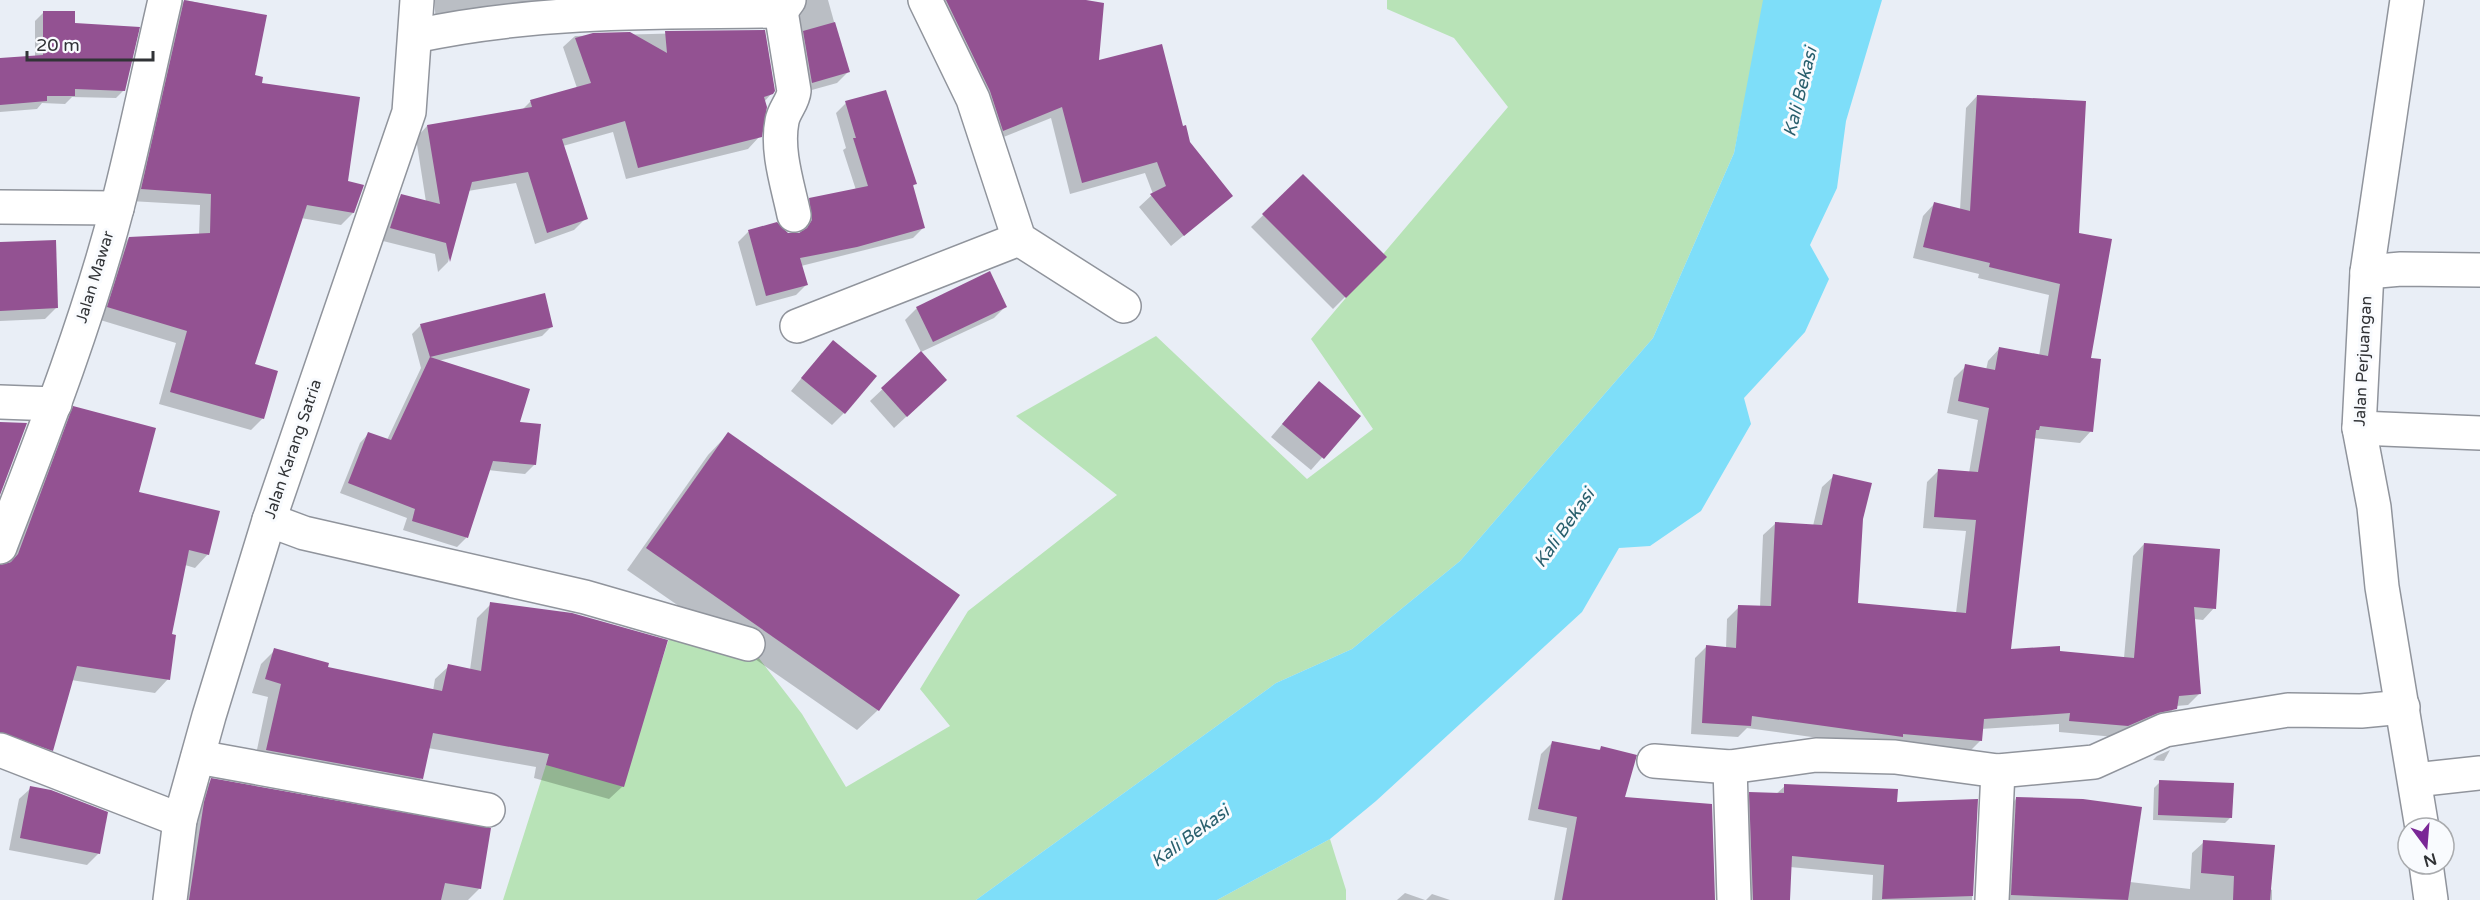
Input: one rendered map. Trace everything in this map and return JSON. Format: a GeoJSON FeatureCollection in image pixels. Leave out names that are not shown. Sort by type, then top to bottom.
{"type":"FeatureCollection","features":[{"type":"Feature","properties":{"kind":"street","name":"Jalan Mawar"},"geometry":{"type":"LineString","coordinates":[[0,547],[55,404],[117,208],[165,0]]}},
{"type":"Feature","properties":{"kind":"street"},"geometry":{"type":"LineString","coordinates":[[410,0],[417,0]]}},
{"type":"Feature","properties":{"kind":"street","name":"Jalan Karang Satria"},"geometry":{"type":"LineString","coordinates":[[170,900],[180,820],[268,520],[409,112],[417,0]]}},
{"type":"Feature","properties":{"kind":"street"},"geometry":{"type":"LineString","coordinates":[[925,0],[973,99],[1019,239],[1124,306]]}},
{"type":"Feature","properties":{"kind":"street","name":"Jalan Perjuangan"},"geometry":{"type":"LineString","coordinates":[[2407,0],[2367,272],[2359,428],[2373,507],[2382,587],[2420,816]]}},
{"type":"Feature","properties":{"kind":"street"},"geometry":{"type":"LineString","coordinates":[[415,36],[464,25],[785,5],[794,91],[793,101],[782,119],[781,133],[783,159],[794,215]]}},
{"type":"Feature","properties":{"kind":"street"},"geometry":{"type":"LineString","coordinates":[[0,207],[117,208]]}},
{"type":"Feature","properties":{"kind":"street"},"geometry":{"type":"LineString","coordinates":[[797,326],[1019,239]]}},
{"type":"Feature","properties":{"kind":"street"},"geometry":{"type":"LineString","coordinates":[[2367,272],[2401,269],[2480,270]]}},
{"type":"Feature","properties":{"kind":"street"},"geometry":{"type":"LineString","coordinates":[[0,402],[55,404]]}},
{"type":"Feature","properties":{"kind":"street"},"geometry":{"type":"LineString","coordinates":[[2359,428],[2480,433]]}},
{"type":"Feature","properties":{"kind":"street"},"geometry":{"type":"LineString","coordinates":[[268,520],[304,533],[585,597],[748,644]]}},
{"type":"Feature","properties":{"kind":"street"},"geometry":{"type":"LineString","coordinates":[[1654,760],[1730,767],[1816,755],[1895,757],[1998,771],[2094,762],[2165,730],[2288,710],[2361,711],[2403,707]]}},
{"type":"Feature","properties":{"kind":"street"},"geometry":{"type":"LineString","coordinates":[[0,750],[180,820]]}},
{"type":"Feature","properties":{"kind":"street"},"geometry":{"type":"LineString","coordinates":[[198,757],[489,810]]}},
{"type":"Feature","properties":{"kind":"street"},"geometry":{"type":"LineString","coordinates":[[1730,767],[1734,900]]}},
{"type":"Feature","properties":{"kind":"street"},"geometry":{"type":"LineString","coordinates":[[1992,900],[1998,771]]}},
{"type":"Feature","properties":{"kind":"street"},"geometry":{"type":"LineString","coordinates":[[2415,780],[2480,773]]}},
{"type":"Feature","properties":{"kind":"street"},"geometry":{"type":"LineString","coordinates":[[2428,876],[2431,900]]}},
{"type":"Feature","properties":{"kind":"green space"},"geometry":{"type":"Polygon","coordinates":[[[1387,0],[1765,0],[1734,153],[1653,338],[1460,561],[1352,649],[1276,683],[976,900],[503,900],[546,765],[646,710],[674,623],[748,644],[802,714],[846,787],[950,726],[920,689],[968,611],[1117,495],[1016,416],[1156,336],[1307,479],[1373,429],[1311,339],[1508,107],[1454,38],[1387,9],[1387,0]]]}},
{"type":"Feature","properties":{"kind":"green space"},"geometry":{"type":"Polygon","coordinates":[[[1330,839],[1346,890],[1346,900],[1217,900],[1330,839]]]}},
{"type":"Feature","properties":{"kind":"water","name":"Kali Bekasi"},"geometry":{"type":"Polygon","coordinates":[[[1763,0],[1882,0],[1846,121],[1837,188],[1810,245],[1829,279],[1805,332],[1744,398],[1751,424],[1701,511],[1650,546],[1619,548],[1582,612],[1376,801],[1330,839],[1217,900],[976,900],[1276,683],[1352,649],[1460,561],[1653,338],[1734,153],[1763,0]]]}},
{"type":"Feature","properties":{"kind":"building"},"geometry":{"type":"Polygon","coordinates":[[[184,0],[267,15],[255,75],[263,77],[262,83],[360,97],[348,181],[364,185],[354,213],[307,205],[255,364],[278,371],[264,419],[170,392],[187,331],[107,307],[129,237],[210,233],[211,194],[141,189],[184,0]]]}},
{"type":"Feature","properties":{"kind":"building"},"geometry":{"type":"Polygon","coordinates":[[[946,0],[1086,0],[1104,3],[1099,60],[1162,44],[1183,126],[1186,125],[1190,142],[1233,196],[1184,236],[1150,194],[1166,186],[1157,162],[1082,183],[1062,107],[1003,131],[990,91],[946,0]]]}},
{"type":"Feature","properties":{"kind":"building"},"geometry":{"type":"Polygon","coordinates":[[[43,11],[75,11],[75,23],[140,27],[125,91],[75,89],[75,96],[47,96],[47,101],[0,105],[0,58],[43,55],[43,11]]]}},
{"type":"Feature","properties":{"kind":"building"},"geometry":{"type":"Polygon","coordinates":[[[835,22],[850,72],[812,83],[803,31],[835,22]]]}},
{"type":"Feature","properties":{"kind":"building"},"geometry":{"type":"Polygon","coordinates":[[[765,30],[775,91],[764,97],[767,107],[762,137],[638,168],[625,121],[562,139],[588,219],[547,233],[528,172],[472,182],[450,262],[446,243],[390,228],[401,194],[440,204],[427,125],[532,107],[530,100],[591,83],[575,38],[593,33],[630,32],[667,53],[665,31],[765,30]]]}},
{"type":"Feature","properties":{"kind":"building"},"geometry":{"type":"Polygon","coordinates":[[[886,90],[917,184],[913,185],[925,228],[857,247],[800,258],[808,285],[766,296],[748,230],[777,222],[788,233],[799,233],[807,228],[812,220],[809,198],[868,186],[853,138],[856,138],[845,101],[886,90]]]}},
{"type":"Feature","properties":{"kind":"building"},"geometry":{"type":"Polygon","coordinates":[[[1977,95],[2086,101],[2079,233],[2112,239],[2091,358],[2101,359],[2093,432],[2040,426],[2039,430],[2036,430],[2011,649],[2060,646],[2060,651],[2134,658],[2144,543],[2220,549],[2216,609],[2194,607],[2201,694],[2179,696],[2177,709],[2158,713],[2128,726],[2069,721],[2070,713],[1984,719],[1982,741],[1903,734],[1903,737],[1752,716],[1751,726],[1702,723],[1706,645],[1736,648],[1738,605],[1771,606],[1775,522],[1822,525],[1833,474],[1872,483],[1863,519],[1858,603],[1966,613],[1976,520],[1934,517],[1938,469],[1978,472],[1989,408],[1958,401],[1965,364],[1995,370],[1999,347],[2048,356],[2060,284],[1989,267],[1990,263],[1923,247],[1934,202],[1970,211],[1977,95]]]}},
{"type":"Feature","properties":{"kind":"building"},"geometry":{"type":"Polygon","coordinates":[[[1303,174],[1387,257],[1346,298],[1262,214],[1303,174]]]}},
{"type":"Feature","properties":{"kind":"building"},"geometry":{"type":"Polygon","coordinates":[[[56,240],[58,308],[0,311],[0,242],[56,240]]]}},
{"type":"Feature","properties":{"kind":"building"},"geometry":{"type":"Polygon","coordinates":[[[990,271],[1007,307],[933,342],[916,307],[990,271]]]}},
{"type":"Feature","properties":{"kind":"building"},"geometry":{"type":"Polygon","coordinates":[[[545,293],[553,327],[430,357],[420,324],[545,293]]]}},
{"type":"Feature","properties":{"kind":"building"},"geometry":{"type":"Polygon","coordinates":[[[833,340],[877,376],[845,414],[801,378],[833,340]]]}},
{"type":"Feature","properties":{"kind":"building"},"geometry":{"type":"Polygon","coordinates":[[[921,351],[947,380],[907,417],[881,388],[921,351]]]}},
{"type":"Feature","properties":{"kind":"building"},"geometry":{"type":"Polygon","coordinates":[[[430,357],[530,389],[520,422],[541,424],[536,465],[493,461],[468,538],[412,521],[415,509],[348,483],[368,432],[391,440],[430,357]]]}},
{"type":"Feature","properties":{"kind":"building"},"geometry":{"type":"Polygon","coordinates":[[[1319,381],[1361,416],[1324,459],[1282,424],[1319,381]]]}},
{"type":"Feature","properties":{"kind":"building"},"geometry":{"type":"Polygon","coordinates":[[[73,406],[156,428],[139,492],[220,511],[209,555],[189,550],[172,634],[176,635],[170,680],[77,666],[53,751],[0,732],[0,565],[11,562],[18,554],[73,406]]]}},
{"type":"Feature","properties":{"kind":"building"},"geometry":{"type":"Polygon","coordinates":[[[0,422],[27,423],[0,495],[0,422]]]}},
{"type":"Feature","properties":{"kind":"building"},"geometry":{"type":"Polygon","coordinates":[[[728,432],[960,595],[879,711],[646,548],[728,432]]]}},
{"type":"Feature","properties":{"kind":"building"},"geometry":{"type":"Polygon","coordinates":[[[490,602],[572,613],[668,640],[624,787],[546,765],[549,754],[433,733],[423,779],[266,750],[281,684],[265,679],[274,648],[329,663],[328,667],[442,691],[448,664],[481,671],[490,602]]]}},
{"type":"Feature","properties":{"kind":"building"},"geometry":{"type":"Polygon","coordinates":[[[1552,741],[1600,750],[1601,746],[1637,755],[1625,797],[1712,804],[1715,900],[1562,900],[1577,817],[1538,809],[1552,741]]]}},
{"type":"Feature","properties":{"kind":"building"},"geometry":{"type":"Polygon","coordinates":[[[211,778],[491,828],[481,889],[445,883],[441,900],[189,900],[204,802],[211,778]]]}},
{"type":"Feature","properties":{"kind":"building"},"geometry":{"type":"Polygon","coordinates":[[[2159,780],[2234,783],[2232,818],[2158,815],[2159,780]]]}},
{"type":"Feature","properties":{"kind":"building"},"geometry":{"type":"Polygon","coordinates":[[[1784,784],[1898,789],[1897,802],[1978,799],[1973,896],[1882,899],[1884,865],[1792,856],[1790,900],[1753,900],[1749,792],[1784,793],[1784,784]]]}},
{"type":"Feature","properties":{"kind":"building"},"geometry":{"type":"Polygon","coordinates":[[[30,786],[51,790],[108,812],[100,854],[20,838],[30,786]]]}},
{"type":"Feature","properties":{"kind":"building"},"geometry":{"type":"Polygon","coordinates":[[[2016,797],[2083,799],[2142,807],[2128,900],[2011,895],[2016,797]]]}},
{"type":"Feature","properties":{"kind":"building"},"geometry":{"type":"Polygon","coordinates":[[[2203,840],[2275,845],[2270,900],[2233,900],[2234,876],[2201,873],[2203,840]]]}}]}
